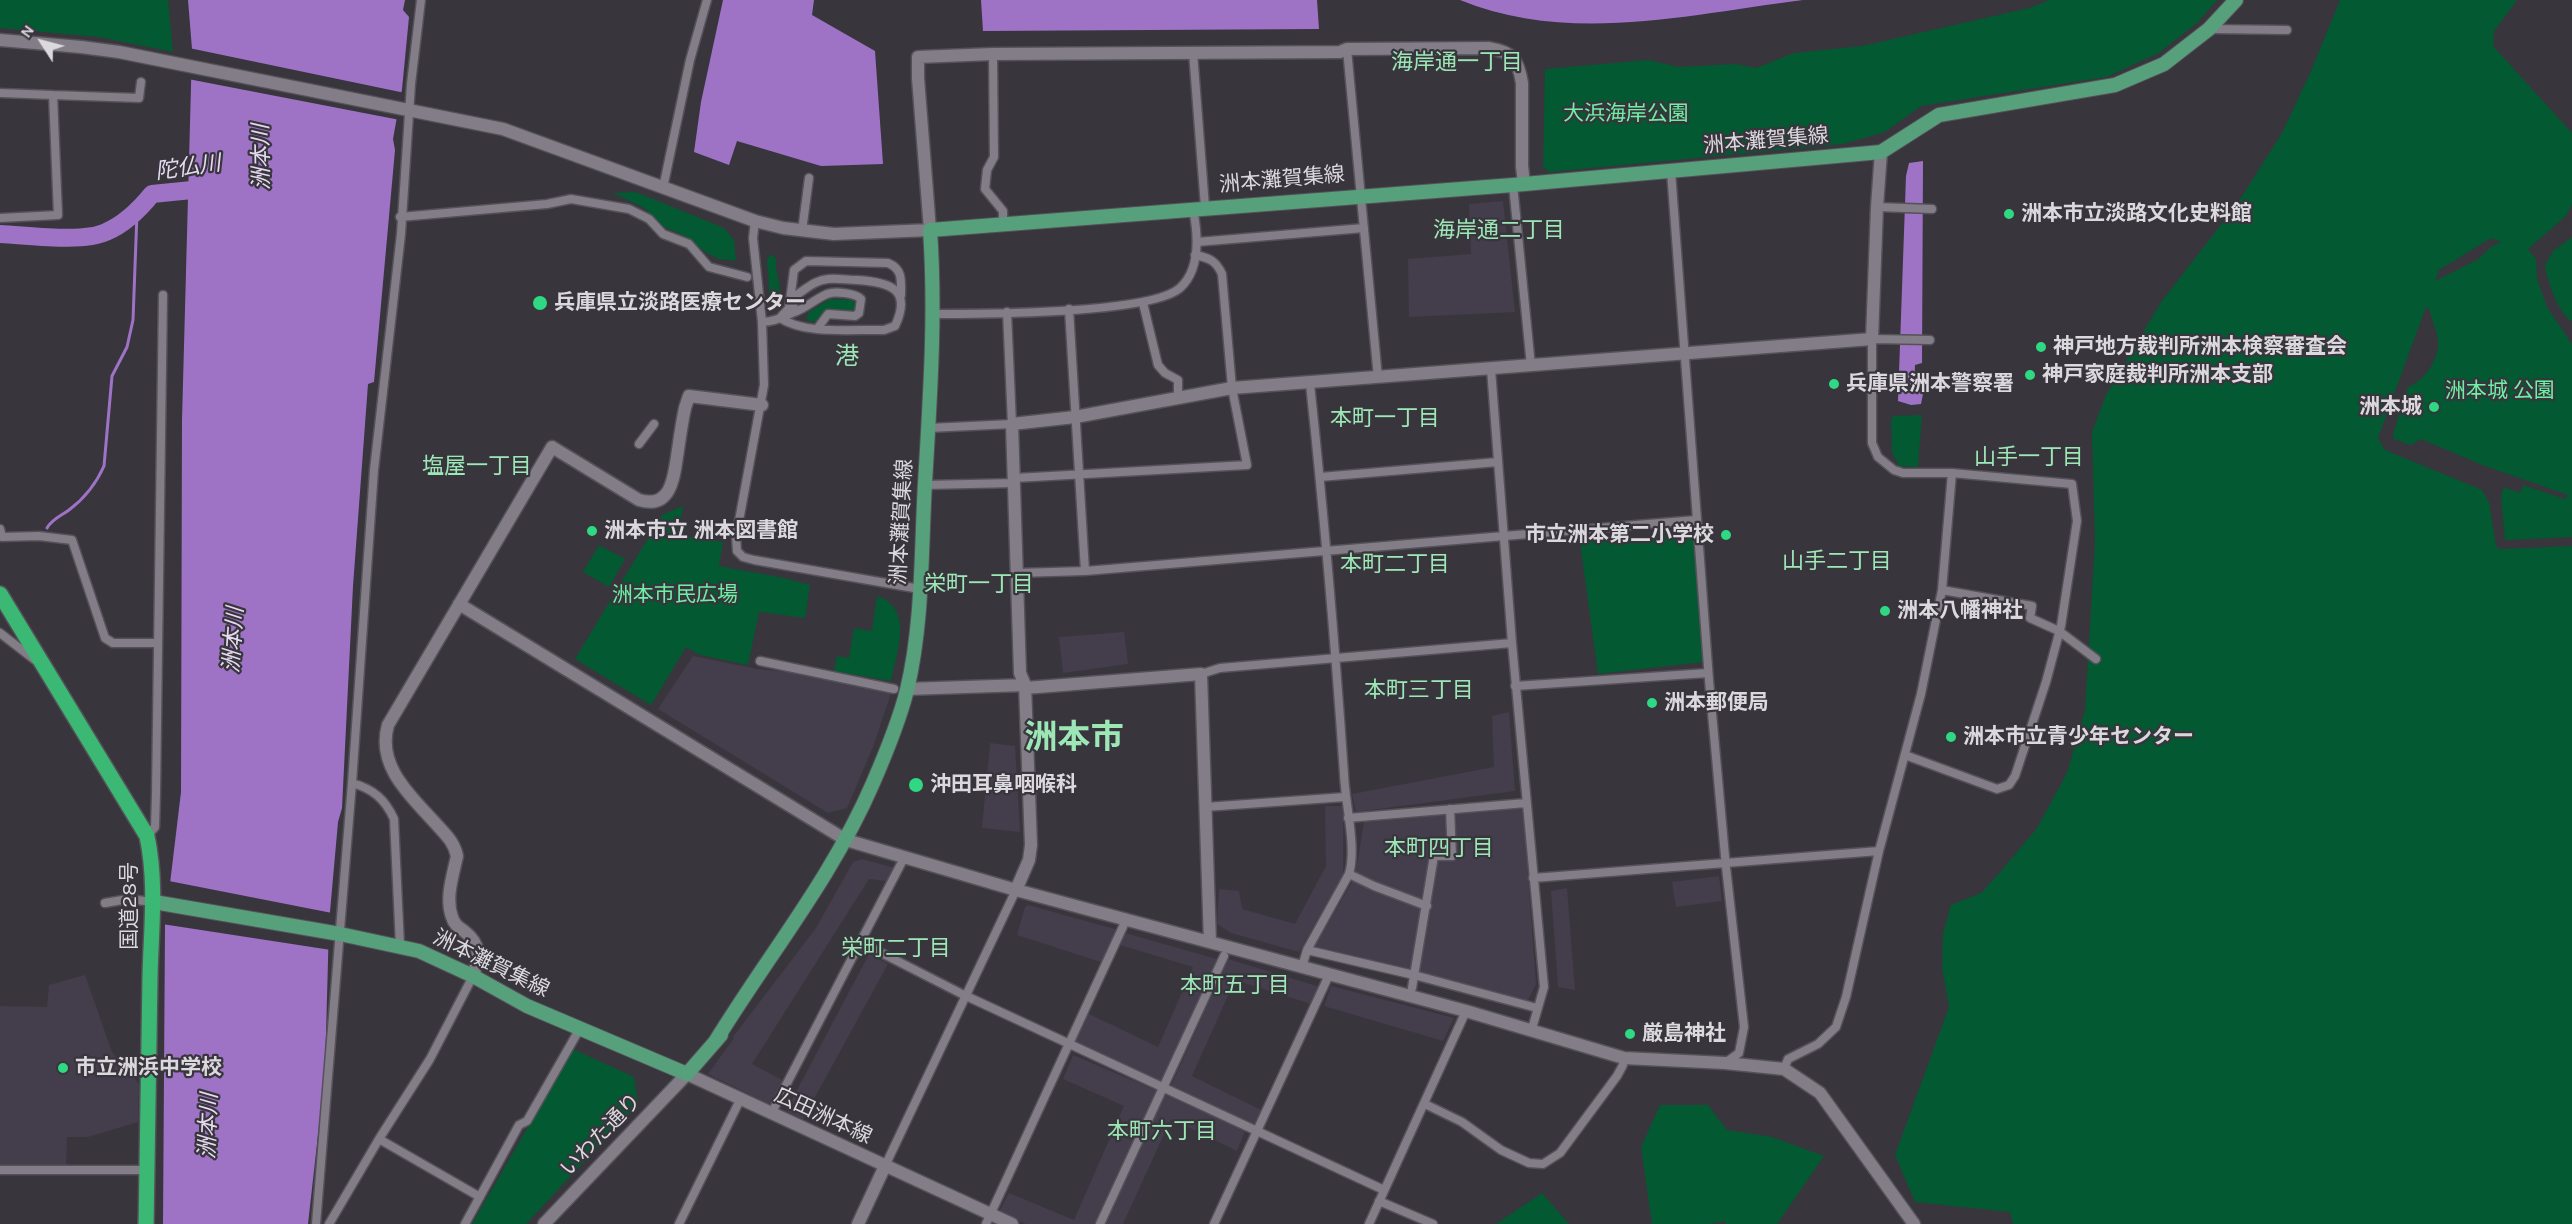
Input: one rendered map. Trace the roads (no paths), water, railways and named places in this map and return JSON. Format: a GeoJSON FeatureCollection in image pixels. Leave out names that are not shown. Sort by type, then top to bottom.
{"type":"FeatureCollection","features":[{"type":"Feature","properties":{"kind":"highway","name":"国道28号"},"geometry":{"type":"LineString","coordinates":[[0,594],[48,669],[147,836],[159,903],[150,975],[146,1224]]}},
{"type":"Feature","properties":{"kind":"main road","name":"洲本灘賀集線"},"geometry":{"type":"LineString","coordinates":[[159,903],[340,934],[400,946],[433,956],[527,1006],[687,1074],[716,1042],[743,996],[794,926],[824,874],[838,856],[879,771],[901,689],[920,589],[934,314],[930,230],[1519,184],[1881,152],[1939,115],[2115,85],[2164,64],[2209,29],[2236,0]]}},
{"type":"Feature","properties":{"kind":"street"},"geometry":{"type":"LineString","coordinates":[[316,1224],[352,783],[374,470],[401,234],[400,217],[411,110],[417,19],[421,0]]}},
{"type":"Feature","properties":{"kind":"street"},"geometry":{"type":"LineString","coordinates":[[663,188],[690,60],[707,0]]}},
{"type":"Feature","properties":{"kind":"street"},"geometry":{"type":"LineString","coordinates":[[2209,29],[2287,30]]}},
{"type":"Feature","properties":{"kind":"street"},"geometry":{"type":"LineString","coordinates":[[0,40],[81,46],[503,129],[755,221],[802,231],[834,234],[930,230],[918,57],[993,54],[1340,52],[1347,49],[1488,48],[1504,50],[1513,57],[1520,69],[1522,83],[1519,184],[1531,366]]}},
{"type":"Feature","properties":{"kind":"street"},"geometry":{"type":"LineString","coordinates":[[1347,49],[1359,152],[1360,195],[1378,378]]}},
{"type":"Feature","properties":{"kind":"street"},"geometry":{"type":"LineString","coordinates":[[934,314],[1069,309],[1143,303],[1174,292],[1181,286],[1187,279],[1196,255],[1199,208],[1192,52]]}},
{"type":"Feature","properties":{"kind":"street"},"geometry":{"type":"LineString","coordinates":[[993,54],[994,157],[987,170],[985,189],[1003,211],[1003,224]]}},
{"type":"Feature","properties":{"kind":"street"},"geometry":{"type":"LineString","coordinates":[[0,93],[139,98],[141,82]]}},
{"type":"Feature","properties":{"kind":"street"},"geometry":{"type":"LineString","coordinates":[[0,218],[58,214],[53,95]]}},
{"type":"Feature","properties":{"kind":"street"},"geometry":{"type":"LineString","coordinates":[[1881,152],[1876,207],[1872,339],[1872,443],[1878,457],[1894,470],[1903,473],[1952,474],[2072,484],[2077,520],[2059,632],[2046,682],[2015,776],[2009,785],[1997,789],[1905,755]]}},
{"type":"Feature","properties":{"kind":"street"},"geometry":{"type":"LineString","coordinates":[[1671,171],[1708,674],[1725,863],[1744,1027],[1739,1053],[1725,1063]]}},
{"type":"Feature","properties":{"kind":"street"},"geometry":{"type":"LineString","coordinates":[[802,231],[809,178]]}},
{"type":"Feature","properties":{"kind":"street"},"geometry":{"type":"LineString","coordinates":[[400,217],[547,204],[571,199],[629,209],[649,219],[663,234],[689,244],[710,267],[747,276]]}},
{"type":"Feature","properties":{"kind":"street"},"geometry":{"type":"LineString","coordinates":[[1876,207],[1932,208]]}},
{"type":"Feature","properties":{"kind":"street"},"geometry":{"type":"LineString","coordinates":[[755,221],[753,238],[762,322],[764,385],[736,537],[737,551],[743,557],[754,560],[920,589]]}},
{"type":"Feature","properties":{"kind":"street"},"geometry":{"type":"LineString","coordinates":[[1197,242],[1365,228]]}},
{"type":"Feature","properties":{"kind":"street"},"geometry":{"type":"LineString","coordinates":[[925,485],[1247,465],[1232,388],[1222,274],[1217,263],[1209,258],[1196,255]]}},
{"type":"Feature","properties":{"kind":"street"},"geometry":{"type":"LineString","coordinates":[[806,261],[888,263],[896,266],[900,273],[899,318],[895,326],[884,330],[817,329],[791,326],[780,318],[789,308],[794,270],[806,261]]}},
{"type":"Feature","properties":{"kind":"street"},"geometry":{"type":"LineString","coordinates":[[792,313],[795,296],[812,284],[828,279],[875,281],[887,284],[901,295]]}},
{"type":"Feature","properties":{"kind":"street"},"geometry":{"type":"LineString","coordinates":[[762,322],[771,322],[805,309],[828,294],[855,295],[861,299],[860,313],[855,316],[828,314],[817,329]]}},
{"type":"Feature","properties":{"kind":"street"},"geometry":{"type":"LineString","coordinates":[[147,836],[155,827],[163,295]]}},
{"type":"Feature","properties":{"kind":"street"},"geometry":{"type":"LineString","coordinates":[[1143,303],[1154,355],[1165,373],[1178,380],[1178,397]]}},
{"type":"Feature","properties":{"kind":"street"},"geometry":{"type":"LineString","coordinates":[[1069,309],[1084,571]]}},
{"type":"Feature","properties":{"kind":"street"},"geometry":{"type":"LineString","coordinates":[[1007,312],[1015,480],[1020,673],[1025,687],[1031,845],[1029,860],[885,1166],[988,1219],[1012,1224]]}},
{"type":"Feature","properties":{"kind":"street"},"geometry":{"type":"LineString","coordinates":[[928,428],[1012,424],[1075,417],[1232,388],[1310,384],[1872,339],[1930,340]]}},
{"type":"Feature","properties":{"kind":"street"},"geometry":{"type":"LineString","coordinates":[[1491,369],[1515,686],[1544,987],[1531,1032]]}},
{"type":"Feature","properties":{"kind":"street"},"geometry":{"type":"LineString","coordinates":[[1302,967],[1306,950],[1349,874],[1352,863],[1345,798],[1336,658],[1310,384]]}},
{"type":"Feature","properties":{"kind":"street"},"geometry":{"type":"LineString","coordinates":[[329,1224],[430,1059],[473,976],[479,957],[479,950],[473,939],[456,924],[450,909],[457,856],[455,849],[448,836],[398,782],[388,758],[385,736],[392,717],[552,447],[639,500],[649,502],[662,497],[673,482],[689,396],[762,405]]}},
{"type":"Feature","properties":{"kind":"street"},"geometry":{"type":"LineString","coordinates":[[639,444],[654,424]]}},
{"type":"Feature","properties":{"kind":"street"},"geometry":{"type":"LineString","coordinates":[[1320,477],[1498,462]]}},
{"type":"Feature","properties":{"kind":"street"},"geometry":{"type":"LineString","coordinates":[[1784,1069],[1788,1059],[1818,1044],[1836,1027],[1846,997],[1879,851],[1905,755],[1942,590],[1952,474]]}},
{"type":"Feature","properties":{"kind":"street"},"geometry":{"type":"LineString","coordinates":[[1017,573],[1084,571],[1696,520]]}},
{"type":"Feature","properties":{"kind":"street"},"geometry":{"type":"LineString","coordinates":[[0,529],[2,537],[72,540],[105,638],[113,643],[157,643]]}},
{"type":"Feature","properties":{"kind":"street"},"geometry":{"type":"LineString","coordinates":[[1942,590],[2032,606],[2030,618],[2059,632],[2096,659]]}},
{"type":"Feature","properties":{"kind":"street"},"geometry":{"type":"LineString","coordinates":[[459,604],[846,840],[1016,890],[1466,1011],[1623,1058],[1725,1063],[1784,1069],[1820,1093],[1914,1224]]}},
{"type":"Feature","properties":{"kind":"street"},"geometry":{"type":"LineString","coordinates":[[0,633],[48,669]]}},
{"type":"Feature","properties":{"kind":"street"},"geometry":{"type":"LineString","coordinates":[[760,661],[901,689],[1025,687],[1201,674],[1220,668],[1512,643]]}},
{"type":"Feature","properties":{"kind":"street"},"geometry":{"type":"LineString","coordinates":[[1201,674],[1210,942]]}},
{"type":"Feature","properties":{"kind":"street"},"geometry":{"type":"LineString","coordinates":[[1515,686],[1708,674]]}},
{"type":"Feature","properties":{"kind":"street"},"geometry":{"type":"LineString","coordinates":[[352,783],[376,793],[389,808],[394,819],[400,946]]}},
{"type":"Feature","properties":{"kind":"street"},"geometry":{"type":"LineString","coordinates":[[1205,807],[1345,798]]}},
{"type":"Feature","properties":{"kind":"street"},"geometry":{"type":"LineString","coordinates":[[1348,818],[1526,803]]}},
{"type":"Feature","properties":{"kind":"street"},"geometry":{"type":"LineString","coordinates":[[1412,988],[1434,856],[1452,856],[1450,809]]}},
{"type":"Feature","properties":{"kind":"street"},"geometry":{"type":"LineString","coordinates":[[1533,878],[1879,851]]}},
{"type":"Feature","properties":{"kind":"street"},"geometry":{"type":"LineString","coordinates":[[771,1114],[904,858]]}},
{"type":"Feature","properties":{"kind":"street"},"geometry":{"type":"LineString","coordinates":[[1349,874],[1427,906]]}},
{"type":"Feature","properties":{"kind":"street"},"geometry":{"type":"LineString","coordinates":[[105,903],[128,899],[159,903]]}},
{"type":"Feature","properties":{"kind":"street"},"geometry":{"type":"LineString","coordinates":[[988,1219],[1126,920]]}},
{"type":"Feature","properties":{"kind":"street"},"geometry":{"type":"LineString","coordinates":[[860,942],[964,995],[1384,1190]]}},
{"type":"Feature","properties":{"kind":"street"},"geometry":{"type":"LineString","coordinates":[[1306,950],[1414,975],[1537,1008]]}},
{"type":"Feature","properties":{"kind":"street"},"geometry":{"type":"LineString","coordinates":[[1100,1224],[1224,956]]}},
{"type":"Feature","properties":{"kind":"street"},"geometry":{"type":"LineString","coordinates":[[1214,1224],[1329,975]]}},
{"type":"Feature","properties":{"kind":"street"},"geometry":{"type":"LineString","coordinates":[[1369,1224],[1466,1011]]}},
{"type":"Feature","properties":{"kind":"street"},"geometry":{"type":"LineString","coordinates":[[465,1224],[519,1125],[527,1121],[579,1030]]}},
{"type":"Feature","properties":{"kind":"street"},"geometry":{"type":"LineString","coordinates":[[1425,1104],[1461,1122],[1501,1150],[1529,1163],[1543,1164],[1560,1153],[1617,1076],[1623,1065],[1623,1058]]}},
{"type":"Feature","properties":{"kind":"street","name":"広田洲本線"},"geometry":{"type":"LineString","coordinates":[[687,1074],[885,1166],[858,1224]]}},
{"type":"Feature","properties":{"kind":"street","name":"いわた通り"},"geometry":{"type":"LineString","coordinates":[[544,1224],[687,1074]]}},
{"type":"Feature","properties":{"kind":"street"},"geometry":{"type":"LineString","coordinates":[[680,1224],[740,1100]]}},
{"type":"Feature","properties":{"kind":"street"},"geometry":{"type":"LineString","coordinates":[[379,1139],[480,1197]]}},
{"type":"Feature","properties":{"kind":"street"},"geometry":{"type":"LineString","coordinates":[[0,1170],[147,1170]]}},
{"type":"Feature","properties":{"kind":"street"},"geometry":{"type":"LineString","coordinates":[[1379,1202],[1433,1224]]}},
{"type":"Feature","properties":{"kind":"water","name":"洲本川"},"geometry":{"type":"Polygon","coordinates":[[[188,0],[405,0],[403,10],[409,17],[402,89],[393,139],[395,150],[374,382],[368,384],[353,586],[342,808],[338,822],[329,923],[325,1072],[308,1224],[163,1224],[165,925],[181,792],[182,420],[192,49],[188,0]]]}},
{"type":"Feature","properties":{"kind":"water"},"geometry":{"type":"Polygon","coordinates":[[[723,0],[814,0],[812,15],[875,51],[883,164],[821,166],[737,141],[729,165],[694,152],[701,102],[723,0]]]}},
{"type":"Feature","properties":{"kind":"water"},"geometry":{"type":"Polygon","coordinates":[[[981,0],[1317,0],[1319,29],[983,31],[981,0]]]}},
{"type":"Feature","properties":{"kind":"water"},"geometry":{"type":"Polygon","coordinates":[[[1460,0],[1803,0],[1674,18],[1587,23],[1544,21],[1501,13],[1460,0]]]}},
{"type":"Feature","properties":{"kind":"water"},"geometry":{"type":"Polygon","coordinates":[[[1923,161],[1922,363],[1915,365],[1914,386],[1924,389],[1921,404],[1911,405],[1898,401],[1906,176],[1909,163],[1923,161]]]}},
{"type":"Feature","properties":{"kind":"waterway","name":"陀仏川"},"geometry":{"type":"LineString","coordinates":[[0,234],[69,238],[96,235],[113,229],[125,221],[152,194],[212,188]]}},
{"type":"Feature","properties":{"kind":"waterway"},"geometry":{"type":"LineString","coordinates":[[47,528],[85,496],[104,466],[112,376],[127,347],[133,320],[137,213]]}},
{"type":"Feature","properties":{"kind":"place","name":"洲本市立淡路文化史料館"},"geometry":{"type":"Point","coordinates":[2009,214]}},
{"type":"Feature","properties":{"kind":"place","name":"兵庫県立淡路医療センター"},"geometry":{"type":"Point","coordinates":[540,303]}},
{"type":"Feature","properties":{"kind":"place","name":"神戸地方裁判所洲本検察審査会"},"geometry":{"type":"Point","coordinates":[2041,347]}},
{"type":"Feature","properties":{"kind":"place","name":"神戸家庭裁判所洲本支部"},"geometry":{"type":"Point","coordinates":[2030,375]}},
{"type":"Feature","properties":{"kind":"place","name":"兵庫県洲本警察署"},"geometry":{"type":"Point","coordinates":[1834,384]}},
{"type":"Feature","properties":{"kind":"place","name":"洲本城"},"geometry":{"type":"Point","coordinates":[2434,407]}},
{"type":"Feature","properties":{"kind":"place","name":"洲本市立 洲本図書館"},"geometry":{"type":"Point","coordinates":[592,531]}},
{"type":"Feature","properties":{"kind":"place","name":"市立洲本第二小学校"},"geometry":{"type":"Point","coordinates":[1726,535]}},
{"type":"Feature","properties":{"kind":"place","name":"洲本八幡神社"},"geometry":{"type":"Point","coordinates":[1885,611]}},
{"type":"Feature","properties":{"kind":"place","name":"洲本郵便局"},"geometry":{"type":"Point","coordinates":[1652,703]}},
{"type":"Feature","properties":{"kind":"place","name":"洲本市立青少年センター"},"geometry":{"type":"Point","coordinates":[1951,737]}},
{"type":"Feature","properties":{"kind":"place","name":"沖田耳鼻咽喉科"},"geometry":{"type":"Point","coordinates":[916,785]}},
{"type":"Feature","properties":{"kind":"place","name":"厳島神社"},"geometry":{"type":"Point","coordinates":[1630,1034]}},
{"type":"Feature","properties":{"kind":"place","name":"市立洲浜中学校"},"geometry":{"type":"Point","coordinates":[63,1068]}},
{"type":"Feature","properties":{"kind":"district","name":"海岸通一丁目"},"geometry":{"type":"Point","coordinates":[1457,63]}},
{"type":"Feature","properties":{"kind":"district","name":"海岸通二丁目"},"geometry":{"type":"Point","coordinates":[1499,231]}},
{"type":"Feature","properties":{"kind":"district","name":"港"},"geometry":{"type":"Point","coordinates":[847,357]}},
{"type":"Feature","properties":{"kind":"district","name":"本町一丁目"},"geometry":{"type":"Point","coordinates":[1385,419]}},
{"type":"Feature","properties":{"kind":"district","name":"山手一丁目"},"geometry":{"type":"Point","coordinates":[2029,458]}},
{"type":"Feature","properties":{"kind":"district","name":"塩屋一丁目"},"geometry":{"type":"Point","coordinates":[477,467]}},
{"type":"Feature","properties":{"kind":"district","name":"山手二丁目"},"geometry":{"type":"Point","coordinates":[1837,562]}},
{"type":"Feature","properties":{"kind":"district","name":"本町二丁目"},"geometry":{"type":"Point","coordinates":[1395,565]}},
{"type":"Feature","properties":{"kind":"district","name":"栄町一丁目"},"geometry":{"type":"Point","coordinates":[979,585]}},
{"type":"Feature","properties":{"kind":"district","name":"本町三丁目"},"geometry":{"type":"Point","coordinates":[1419,691]}},
{"type":"Feature","properties":{"kind":"district","name":"洲本市"},"geometry":{"type":"Point","coordinates":[1074,739]}},
{"type":"Feature","properties":{"kind":"district","name":"本町四丁目"},"geometry":{"type":"Point","coordinates":[1439,849]}},
{"type":"Feature","properties":{"kind":"district","name":"栄町二丁目"},"geometry":{"type":"Point","coordinates":[896,949]}},
{"type":"Feature","properties":{"kind":"district","name":"本町五丁目"},"geometry":{"type":"Point","coordinates":[1235,986]}},
{"type":"Feature","properties":{"kind":"district","name":"本町六丁目"},"geometry":{"type":"Point","coordinates":[1162,1132]}},
{"type":"Feature","properties":{"kind":"park label","name":"大浜海岸公園"},"geometry":{"type":"Point","coordinates":[1626,114]}},
{"type":"Feature","properties":{"kind":"park label","name":"洲本城 公園"},"geometry":{"type":"Point","coordinates":[2500,391]}},
{"type":"Feature","properties":{"kind":"park label","name":"洲本市民広場"},"geometry":{"type":"Point","coordinates":[675,595]}}]}
